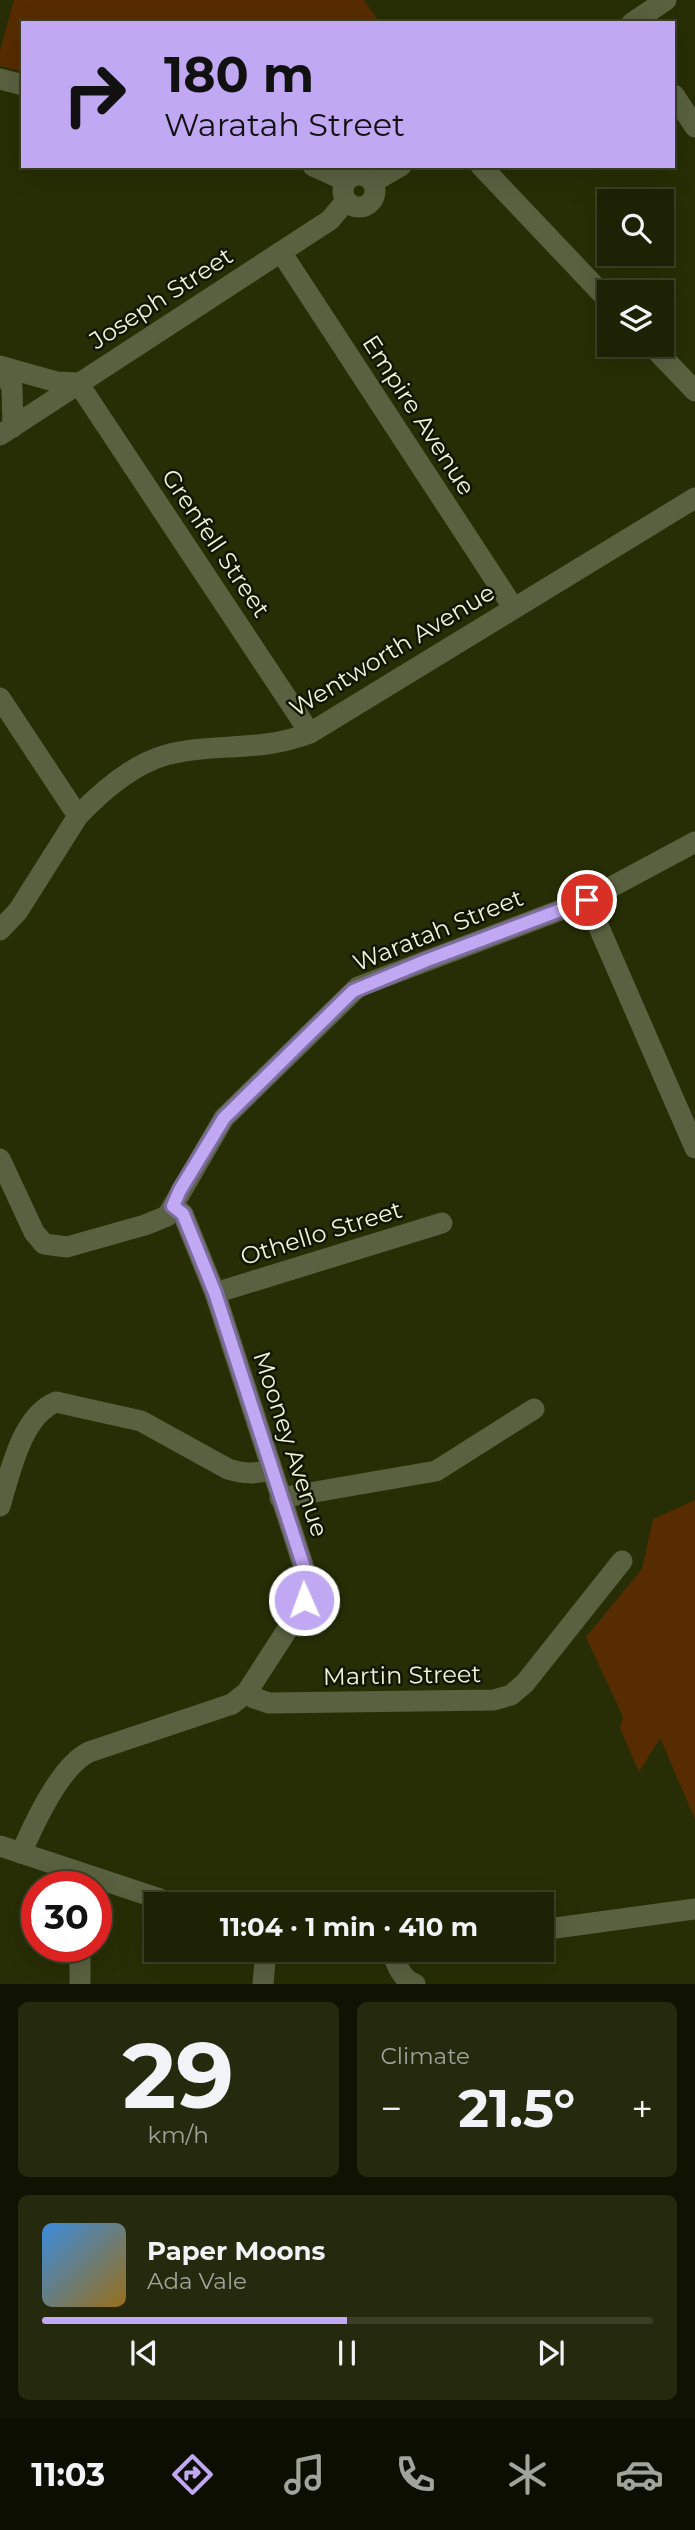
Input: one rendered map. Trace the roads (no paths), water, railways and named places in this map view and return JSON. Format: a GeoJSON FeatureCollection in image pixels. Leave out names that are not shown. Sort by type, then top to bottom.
{"type":"FeatureCollection","features":[{"type":"Feature","properties":{"kind":"street"},"geometry":{"type":"LineString","coordinates":[[634,21],[653,3]]}},
{"type":"Feature","properties":{"kind":"street"},"geometry":{"type":"LineString","coordinates":[[0,79],[21,84]]}},
{"type":"Feature","properties":{"kind":"street"},"geometry":{"type":"LineString","coordinates":[[675,97],[695,127]]}},
{"type":"Feature","properties":{"kind":"street"},"geometry":{"type":"LineString","coordinates":[[316,168],[346,191],[360,174],[373,182],[398,168]]}},
{"type":"Feature","properties":{"kind":"street"},"geometry":{"type":"LineString","coordinates":[[483,168],[597,288]]}},
{"type":"Feature","properties":{"kind":"street","name":"Joseph Street"},"geometry":{"type":"LineString","coordinates":[[6,431],[330,220],[346,191]]}},
{"type":"Feature","properties":{"kind":"street","name":"Empire Avenue"},"geometry":{"type":"LineString","coordinates":[[281,252],[513,607]]}},
{"type":"Feature","properties":{"kind":"street"},"geometry":{"type":"LineString","coordinates":[[662,357],[695,391]]}},
{"type":"Feature","properties":{"kind":"street"},"geometry":{"type":"LineString","coordinates":[[0,367],[57,382],[78,383]]}},
{"type":"Feature","properties":{"kind":"street"},"geometry":{"type":"LineString","coordinates":[[0,367],[12,387],[6,431]]}},
{"type":"Feature","properties":{"kind":"street","name":"Grenfell Street"},"geometry":{"type":"LineString","coordinates":[[78,383],[310,733]]}},
{"type":"Feature","properties":{"kind":"street","name":"Wentworth Avenue"},"geometry":{"type":"LineString","coordinates":[[0,930],[18,911],[78,816],[146,763],[180,752],[261,746],[310,733],[695,498]]}},
{"type":"Feature","properties":{"kind":"street"},"geometry":{"type":"LineString","coordinates":[[0,698],[78,816]]}},
{"type":"Feature","properties":{"kind":"street","name":"Waratah Street"},"geometry":{"type":"LineString","coordinates":[[0,1159],[34,1232],[44,1244],[67,1247],[167,1216],[224,1118],[353,991],[587,900],[695,842]]}},
{"type":"Feature","properties":{"kind":"street"},"geometry":{"type":"LineString","coordinates":[[587,900],[695,1148]]}},
{"type":"Feature","properties":{"kind":"street","name":"Mooney Avenue"},"geometry":{"type":"LineString","coordinates":[[20,1853],[33,1825],[68,1767],[77,1758],[225,1708],[247,1692],[300,1610],[306,1591],[307,1577],[215,1293],[183,1214],[173,1206]]}},
{"type":"Feature","properties":{"kind":"street","name":"Othello Street"},"geometry":{"type":"LineString","coordinates":[[215,1293],[442,1223]]}},
{"type":"Feature","properties":{"kind":"street"},"geometry":{"type":"LineString","coordinates":[[0,1506],[5,1470],[40,1414],[56,1402],[141,1421],[228,1469],[252,1475],[272,1470]]}},
{"type":"Feature","properties":{"kind":"street"},"geometry":{"type":"LineString","coordinates":[[280,1498],[436,1471],[534,1409]]}},
{"type":"Feature","properties":{"kind":"street","name":"Martin Street"},"geometry":{"type":"LineString","coordinates":[[247,1692],[254,1698],[270,1703],[494,1700],[511,1695],[525,1684],[622,1560]]}},
{"type":"Feature","properties":{"kind":"street"},"geometry":{"type":"LineString","coordinates":[[0,1846],[61,1871]]}},
{"type":"Feature","properties":{"kind":"street"},"geometry":{"type":"LineString","coordinates":[[112,1888],[144,1896]]}},
{"type":"Feature","properties":{"kind":"street"},"geometry":{"type":"LineString","coordinates":[[554,1928],[695,1909]]}},
{"type":"Feature","properties":{"kind":"street"},"geometry":{"type":"LineString","coordinates":[[80,1962],[80,1984]]}},
{"type":"Feature","properties":{"kind":"street"},"geometry":{"type":"LineString","coordinates":[[262,1984],[265,1962]]}},
{"type":"Feature","properties":{"kind":"street"},"geometry":{"type":"LineString","coordinates":[[396,1962],[409,1982],[415,1984]]}}]}
